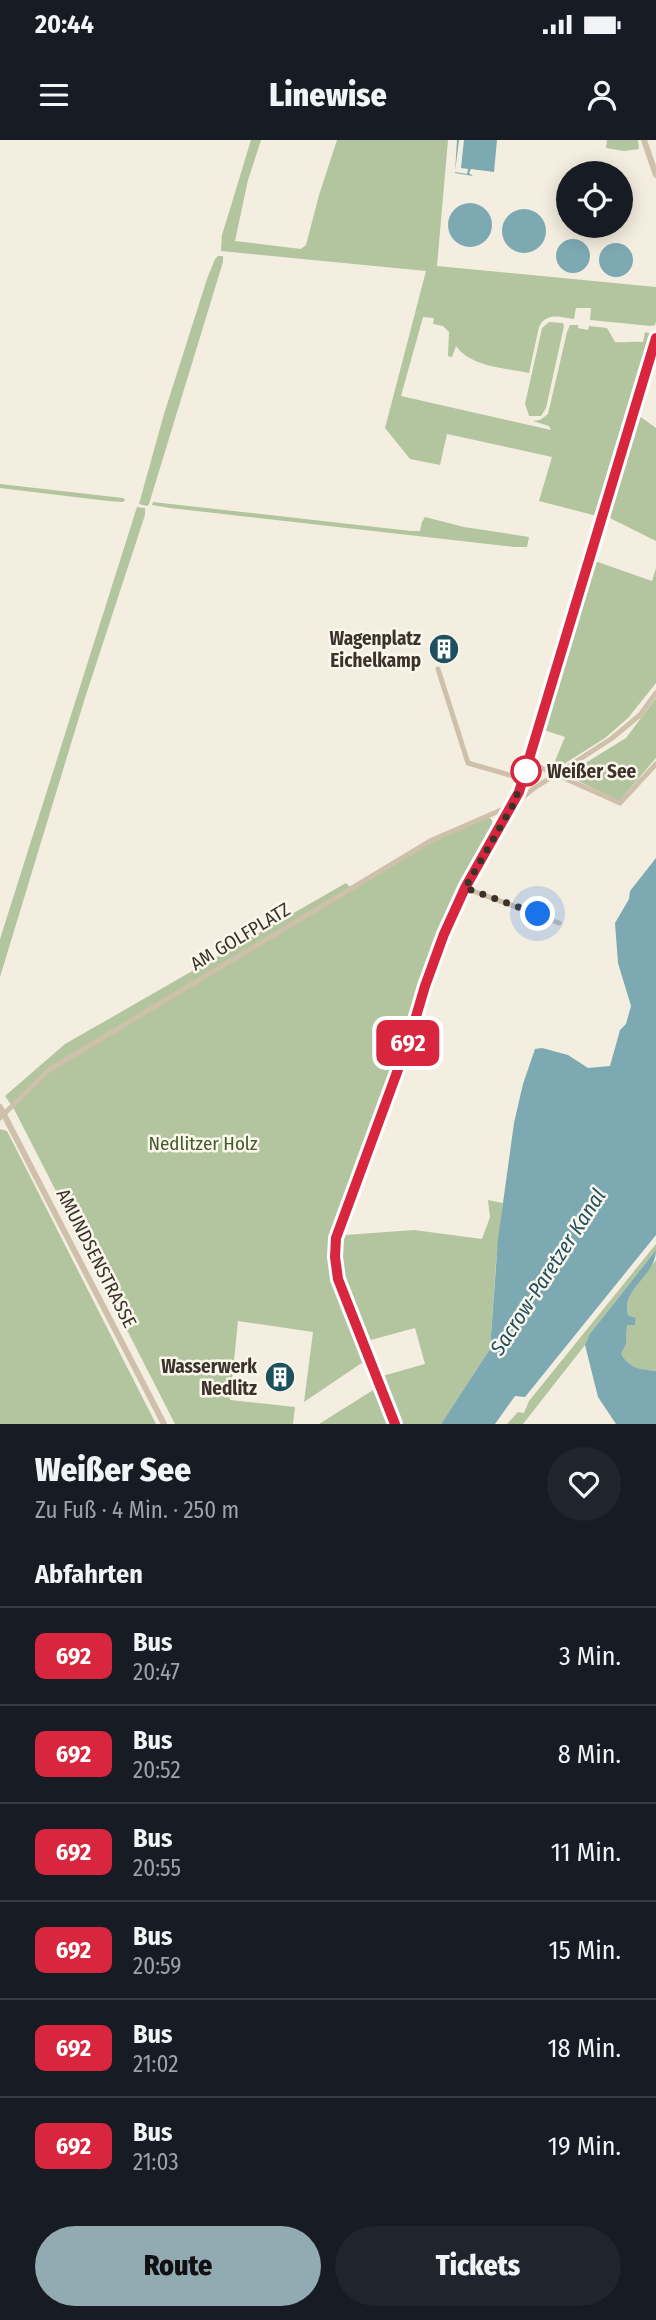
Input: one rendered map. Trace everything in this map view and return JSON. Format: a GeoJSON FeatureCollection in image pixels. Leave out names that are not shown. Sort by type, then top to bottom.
{"type":"FeatureCollection","features":[{"type":"Feature","properties":{"kind":"street"},"geometry":{"type":"LineString","coordinates":[[644,140],[656,175]]}},
{"type":"Feature","properties":{"kind":"street"},"geometry":{"type":"LineString","coordinates":[[395,1424],[338,1279],[336,1238],[410,1037],[425,986],[465,888],[513,805],[523,779],[656,338]]}},
{"type":"Feature","properties":{"kind":"street"},"geometry":{"type":"LineString","coordinates":[[438,669],[468,763],[523,779]]}},
{"type":"Feature","properties":{"kind":"street","name":"AM GOLFPLATZ"},"geometry":{"type":"LineString","coordinates":[[2,1116],[48,1070],[432,840],[513,805],[628,726],[656,693]]}},
{"type":"Feature","properties":{"kind":"street"},"geometry":{"type":"LineString","coordinates":[[528,762],[620,803],[656,764]]}},
{"type":"Feature","properties":{"kind":"street"},"geometry":{"type":"LineString","coordinates":[[465,888],[559,923]]}},
{"type":"Feature","properties":{"kind":"street","name":"AMUNDSENSTRASSE"},"geometry":{"type":"LineString","coordinates":[[0,1107],[2,1116],[164,1424]]}},
{"type":"Feature","properties":{"kind":"green space"},"geometry":{"type":"Polygon","coordinates":[[[251,140],[261,140],[248,180],[235,241],[301,249],[306,245],[337,140],[448,140],[437,266],[656,287],[655,325],[590,320],[591,308],[576,308],[574,319],[545,319],[539,327],[529,373],[479,362],[462,353],[456,346],[452,357],[448,356],[449,332],[443,326],[433,324],[434,318],[423,317],[401,396],[551,430],[549,426],[533,421],[548,414],[570,325],[578,325],[578,328],[588,330],[589,326],[607,328],[615,342],[643,342],[645,332],[652,334],[623,433],[619,436],[621,439],[601,517],[539,501],[552,457],[447,434],[440,465],[410,459],[385,428],[426,271],[221,251],[222,235],[251,140]]]}},
{"type":"Feature","properties":{"kind":"green space"},"geometry":{"type":"Polygon","coordinates":[[[607,140],[638,140],[639,149],[624,151],[606,148],[607,140]]]}},
{"type":"Feature","properties":{"kind":"green space"},"geometry":{"type":"Polygon","coordinates":[[[218,256],[223,256],[223,262],[149,504],[139,504],[164,414],[207,279],[218,256]]]}},
{"type":"Feature","properties":{"kind":"green space"},"geometry":{"type":"Polygon","coordinates":[[[549,322],[563,323],[564,326],[546,408],[541,416],[529,416],[525,404],[542,328],[549,322]]]}},
{"type":"Feature","properties":{"kind":"green space"},"geometry":{"type":"Polygon","coordinates":[[[638,415],[656,428],[656,541],[608,517],[638,415]]]}},
{"type":"Feature","properties":{"kind":"green space"},"geometry":{"type":"Polygon","coordinates":[[[0,484],[125,500],[108,501],[0,488],[0,484]]]}},
{"type":"Feature","properties":{"kind":"green space"},"geometry":{"type":"Polygon","coordinates":[[[153,502],[411,531],[420,531],[425,517],[464,527],[529,537],[527,547],[515,547],[170,508],[152,505],[153,502]]]}},
{"type":"Feature","properties":{"kind":"green space"},"geometry":{"type":"Polygon","coordinates":[[[137,507],[145,508],[145,515],[84,701],[0,977],[0,939],[137,507]]]}},
{"type":"Feature","properties":{"kind":"green space"},"geometry":{"type":"Polygon","coordinates":[[[595,561],[652,581],[656,568],[656,683],[628,718],[605,738],[556,769],[552,768],[565,737],[544,730],[595,561]]]}},
{"type":"Feature","properties":{"kind":"green space"},"geometry":{"type":"Polygon","coordinates":[[[656,698],[656,758],[619,801],[566,775],[626,738],[656,698]]]}},
{"type":"Feature","properties":{"kind":"green space","name":"Nedlitzer Holz"},"geometry":{"type":"Polygon","coordinates":[[[488,817],[492,820],[492,832],[451,912],[426,970],[395,1078],[362,1154],[332,1236],[414,1230],[482,1239],[490,1217],[488,1200],[503,1203],[490,1349],[441,1424],[319,1424],[378,1387],[379,1377],[425,1364],[415,1328],[367,1341],[369,1358],[304,1402],[313,1332],[238,1321],[230,1400],[295,1407],[293,1424],[175,1424],[5,1096],[65,1044],[346,883],[352,889],[424,846],[488,817]]]}},
{"type":"Feature","properties":{"kind":"green space"},"geometry":{"type":"Polygon","coordinates":[[[0,1129],[7,1131],[156,1424],[0,1424],[0,1129]]]}},
{"type":"Feature","properties":{"kind":"green space"},"geometry":{"type":"Polygon","coordinates":[[[656,1244],[656,1250],[523,1424],[507,1424],[518,1412],[524,1413],[529,1401],[656,1244]]]}},
{"type":"Feature","properties":{"kind":"green space"},"geometry":{"type":"Polygon","coordinates":[[[656,1260],[656,1371],[636,1368],[621,1354],[626,1344],[627,1325],[635,1325],[636,1318],[628,1315],[628,1300],[635,1286],[656,1260]]]}},
{"type":"Feature","properties":{"kind":"water"},"geometry":{"type":"Polygon","coordinates":[[[457,140],[459,140],[455,171],[457,140]]]}},
{"type":"Feature","properties":{"kind":"water"},"geometry":{"type":"Polygon","coordinates":[[[464,140],[497,140],[494,172],[471,169],[469,173],[473,176],[455,172],[467,174],[468,169],[461,168],[464,140]]]}},
{"type":"Feature","properties":{"kind":"water"},"geometry":{"type":"Polygon","coordinates":[[[470,203],[485,210],[492,225],[485,240],[470,247],[455,240],[448,225],[455,210],[470,203]]]}},
{"type":"Feature","properties":{"kind":"water"},"geometry":{"type":"Polygon","coordinates":[[[524,209],[533,210],[540,215],[545,222],[545,240],[540,247],[533,252],[524,253],[515,252],[508,247],[503,240],[502,231],[503,222],[508,215],[515,210],[524,209]]]}},
{"type":"Feature","properties":{"kind":"water"},"geometry":{"type":"Polygon","coordinates":[[[573,239],[585,244],[590,256],[585,268],[573,273],[561,268],[556,256],[561,244],[573,239]]]}},
{"type":"Feature","properties":{"kind":"water"},"geometry":{"type":"Polygon","coordinates":[[[616,243],[628,248],[633,260],[628,272],[616,277],[604,272],[599,260],[604,248],[616,243]]]}},
{"type":"Feature","properties":{"kind":"water","name":"Sacrow-Paretzer Kanal"},"geometry":{"type":"Polygon","coordinates":[[[656,858],[656,1235],[525,1397],[515,1396],[495,1424],[441,1424],[490,1349],[498,1239],[514,1123],[535,1049],[542,1048],[568,1055],[588,1068],[610,1066],[620,1030],[626,1024],[631,1006],[618,963],[615,923],[629,899],[630,891],[656,858]]]}},
{"type":"Feature","properties":{"kind":"water"},"geometry":{"type":"Polygon","coordinates":[[[656,1250],[651,1267],[629,1297],[628,1315],[636,1318],[635,1325],[627,1325],[626,1344],[621,1354],[628,1363],[636,1367],[656,1371],[656,1424],[616,1424],[598,1397],[585,1345],[589,1335],[656,1250]]]}},
{"type":"Feature","properties":{"kind":"bus line","name":"692"},"geometry":{"type":"LineString","coordinates":[[395,1424],[338,1279],[336,1238],[410,1037],[444,934],[465,888],[519,792],[656,338]]}},
{"type":"Feature","properties":{"kind":"place","name":"Wagenplatz Eichelkamp"},"geometry":{"type":"Point","coordinates":[444,649]}},
{"type":"Feature","properties":{"kind":"place","name":"Weißer See"},"geometry":{"type":"Point","coordinates":[526,771]}},
{"type":"Feature","properties":{"kind":"place","name":"Wasserwerk Nedlitz"},"geometry":{"type":"Point","coordinates":[280,1377]}},
{"type":"Feature","properties":{"kind":"route"},"geometry":{"type":"LineString","coordinates":[[526,771],[513,805],[465,888],[538,914]]}}]}
